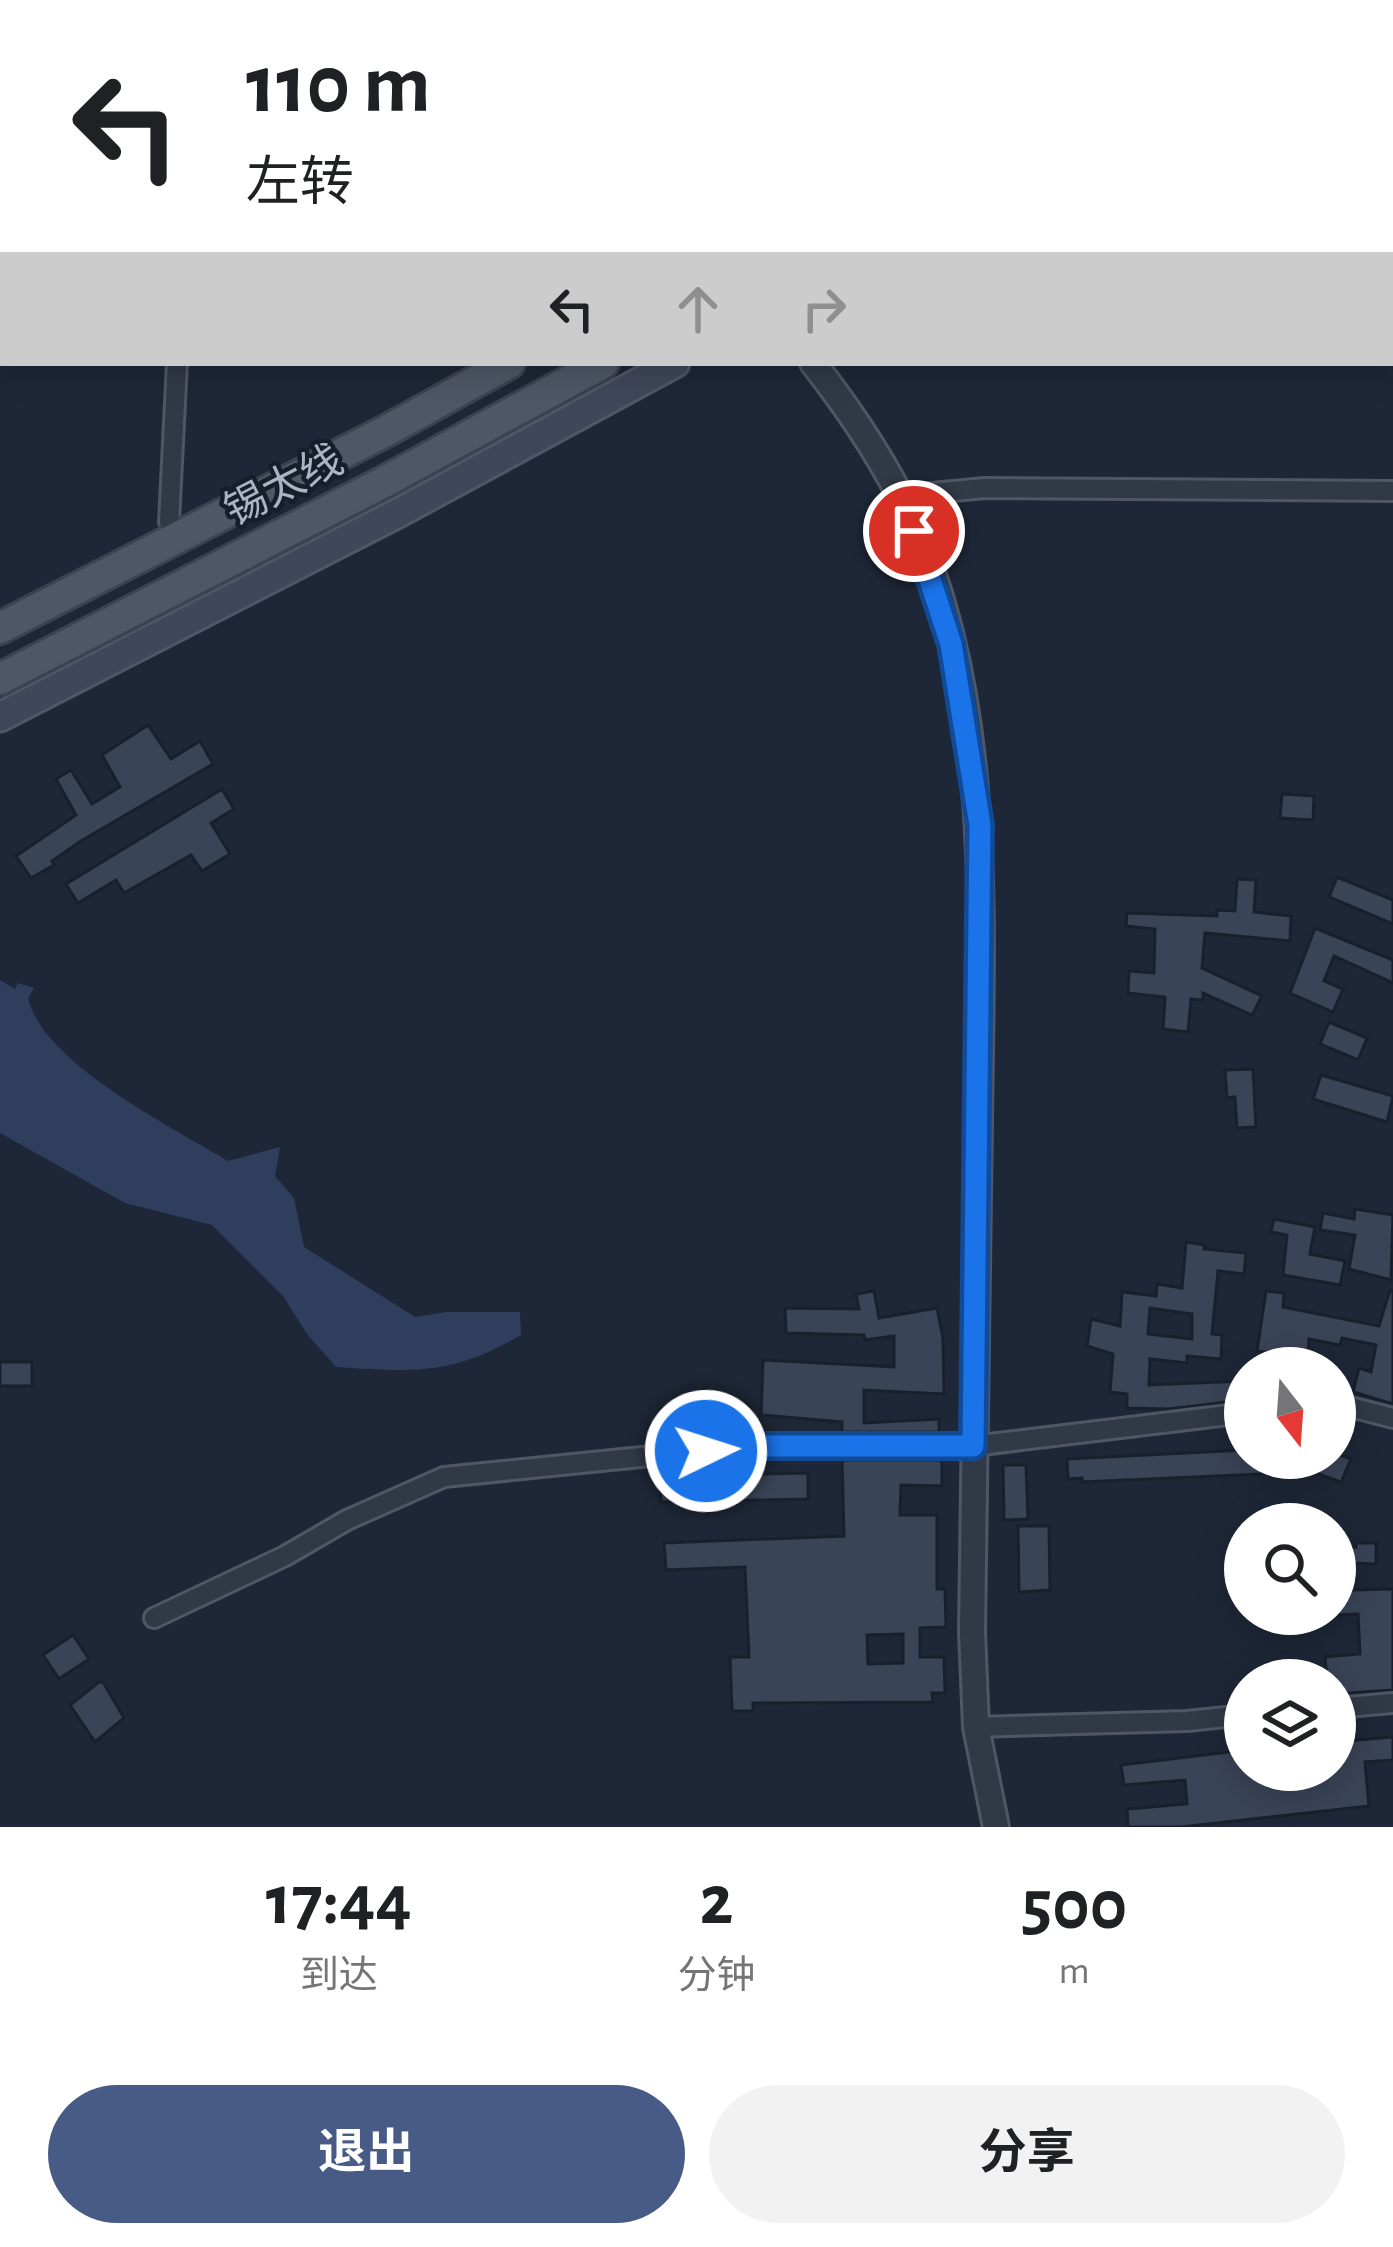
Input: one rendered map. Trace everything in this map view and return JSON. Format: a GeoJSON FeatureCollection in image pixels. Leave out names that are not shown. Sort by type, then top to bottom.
{"type":"FeatureCollection","features":[{"type":"Feature","properties":{"kind":"main road","name":"锡太线"},"geometry":{"type":"LineString","coordinates":[[0,628],[504,366]]}},
{"type":"Feature","properties":{"kind":"main road","name":"锡太线"},"geometry":{"type":"LineString","coordinates":[[0,679],[384,482],[597,366]]}},
{"type":"Feature","properties":{"kind":"main road"},"geometry":{"type":"LineString","coordinates":[[0,717],[400,512],[669,366]]}},
{"type":"Feature","properties":{"kind":"street"},"geometry":{"type":"LineString","coordinates":[[169,522],[177,366]]}},
{"type":"Feature","properties":{"kind":"street"},"geometry":{"type":"LineString","coordinates":[[815,366],[901,496],[928,567],[951,644],[980,825],[973,1446],[976,1727],[996,1827]]}},
{"type":"Feature","properties":{"kind":"street"},"geometry":{"type":"LineString","coordinates":[[901,496],[985,488],[1393,490]]}},
{"type":"Feature","properties":{"kind":"street"},"geometry":{"type":"LineString","coordinates":[[1356,1408],[1393,1418]]}},
{"type":"Feature","properties":{"kind":"street"},"geometry":{"type":"LineString","coordinates":[[154,1618],[285,1556],[347,1520],[444,1478],[750,1446],[973,1446],[1224,1416]]}},
{"type":"Feature","properties":{"kind":"street"},"geometry":{"type":"LineString","coordinates":[[1356,1706],[1393,1703]]}},
{"type":"Feature","properties":{"kind":"street"},"geometry":{"type":"LineString","coordinates":[[976,1727],[1224,1717]]}},
{"type":"Feature","properties":{"kind":"water"},"geometry":{"type":"Polygon","coordinates":[[[0,980],[15,989],[18,983],[34,988],[28,998],[58,1046],[113,1091],[175,1130],[228,1161],[280,1147],[275,1176],[294,1198],[304,1247],[415,1317],[520,1312],[521,1335],[473,1358],[431,1368],[336,1367],[283,1296],[212,1225],[125,1203],[0,1133],[0,980]]]}},
{"type":"Feature","properties":{"kind":"building"},"geometry":{"type":"Polygon","coordinates":[[[148,725],[171,759],[200,741],[213,764],[81,841],[31,878],[16,856],[76,815],[56,779],[71,770],[92,804],[120,787],[102,755],[148,725]]]}},
{"type":"Feature","properties":{"kind":"building"},"geometry":{"type":"Polygon","coordinates":[[[222,789],[234,809],[211,823],[230,854],[202,871],[191,855],[124,893],[116,880],[78,903],[66,884],[222,789]]]}},
{"type":"Feature","properties":{"kind":"building"},"geometry":{"type":"Polygon","coordinates":[[[1282,794],[1314,796],[1313,820],[1280,818],[1282,794]]]}},
{"type":"Feature","properties":{"kind":"building"},"geometry":{"type":"Polygon","coordinates":[[[1337,877],[1393,900],[1393,924],[1329,897],[1337,877]]]}},
{"type":"Feature","properties":{"kind":"building"},"geometry":{"type":"Polygon","coordinates":[[[1237,879],[1256,880],[1254,912],[1291,916],[1290,941],[1205,933],[1202,968],[1262,996],[1252,1015],[1203,993],[1203,1000],[1191,999],[1188,1032],[1163,1029],[1165,997],[1128,993],[1129,971],[1154,973],[1155,929],[1126,926],[1127,913],[1217,916],[1217,910],[1235,911],[1237,879]]]}},
{"type":"Feature","properties":{"kind":"building"},"geometry":{"type":"Polygon","coordinates":[[[1315,928],[1393,960],[1393,983],[1334,956],[1324,981],[1343,989],[1333,1012],[1290,993],[1315,928]]]}},
{"type":"Feature","properties":{"kind":"building"},"geometry":{"type":"Polygon","coordinates":[[[1329,1022],[1367,1038],[1358,1060],[1320,1044],[1329,1022]]]}},
{"type":"Feature","properties":{"kind":"building"},"geometry":{"type":"Polygon","coordinates":[[[1253,1069],[1256,1127],[1237,1128],[1235,1097],[1227,1098],[1225,1070],[1253,1069]]]}},
{"type":"Feature","properties":{"kind":"building"},"geometry":{"type":"Polygon","coordinates":[[[1321,1075],[1393,1096],[1387,1122],[1313,1099],[1321,1075]]]}},
{"type":"Feature","properties":{"kind":"building"},"geometry":{"type":"Polygon","coordinates":[[[1355,1209],[1393,1215],[1391,1280],[1349,1269],[1355,1235],[1320,1230],[1323,1213],[1354,1219],[1355,1209]]]}},
{"type":"Feature","properties":{"kind":"building"},"geometry":{"type":"Polygon","coordinates":[[[1274,1219],[1315,1227],[1310,1254],[1345,1261],[1340,1285],[1283,1275],[1287,1235],[1271,1232],[1274,1219]]]}},
{"type":"Feature","properties":{"kind":"building"},"geometry":{"type":"Polygon","coordinates":[[[1186,1242],[1205,1245],[1204,1249],[1246,1253],[1244,1274],[1218,1271],[1212,1334],[1222,1335],[1221,1359],[1187,1356],[1187,1363],[1150,1359],[1149,1385],[1224,1382],[1224,1402],[1127,1408],[1127,1394],[1110,1392],[1113,1354],[1087,1346],[1091,1319],[1120,1326],[1122,1292],[1156,1296],[1157,1284],[1182,1288],[1186,1242]],[[1150,1308],[1148,1334],[1192,1339],[1192,1314],[1150,1308]]]}},
{"type":"Feature","properties":{"kind":"building"},"geometry":{"type":"Polygon","coordinates":[[[874,1291],[879,1318],[937,1308],[944,1394],[864,1390],[864,1423],[939,1419],[939,1432],[842,1432],[842,1422],[761,1415],[763,1360],[894,1367],[894,1336],[865,1340],[864,1335],[786,1333],[785,1308],[859,1309],[856,1294],[874,1291]]]}},
{"type":"Feature","properties":{"kind":"building"},"geometry":{"type":"Polygon","coordinates":[[[1266,1291],[1284,1293],[1283,1307],[1379,1326],[1393,1291],[1393,1404],[1356,1393],[1359,1368],[1371,1372],[1376,1345],[1342,1338],[1340,1345],[1309,1339],[1309,1347],[1258,1347],[1266,1291]]]}},
{"type":"Feature","properties":{"kind":"building"},"geometry":{"type":"Polygon","coordinates":[[[0,1362],[32,1362],[32,1386],[0,1386],[0,1362]]]}},
{"type":"Feature","properties":{"kind":"building"},"geometry":{"type":"Polygon","coordinates":[[[1224,1451],[1224,1476],[1082,1482],[1082,1478],[1068,1479],[1067,1459],[1224,1451]]]}},
{"type":"Feature","properties":{"kind":"building"},"geometry":{"type":"Polygon","coordinates":[[[842,1460],[942,1460],[942,1486],[901,1485],[900,1515],[937,1515],[937,1589],[945,1589],[946,1627],[920,1628],[920,1657],[944,1657],[945,1693],[932,1693],[933,1702],[753,1703],[753,1711],[732,1711],[730,1657],[749,1657],[745,1567],[666,1570],[664,1543],[844,1536],[842,1460]],[[903,1634],[867,1635],[868,1664],[903,1663],[903,1634]]]}},
{"type":"Feature","properties":{"kind":"building"},"geometry":{"type":"Polygon","coordinates":[[[1003,1465],[1026,1465],[1028,1519],[1004,1520],[1003,1465]]]}},
{"type":"Feature","properties":{"kind":"building"},"geometry":{"type":"Polygon","coordinates":[[[808,1473],[808,1499],[661,1502],[659,1476],[808,1473]]]}},
{"type":"Feature","properties":{"kind":"building"},"geometry":{"type":"Polygon","coordinates":[[[1018,1526],[1049,1526],[1050,1590],[1019,1592],[1018,1526]]]}},
{"type":"Feature","properties":{"kind":"building"},"geometry":{"type":"Polygon","coordinates":[[[1356,1543],[1376,1543],[1376,1564],[1356,1563],[1356,1543]]]}},
{"type":"Feature","properties":{"kind":"building"},"geometry":{"type":"Polygon","coordinates":[[[1393,1589],[1393,1690],[1356,1693],[1356,1659],[1325,1659],[1360,1654],[1356,1590],[1393,1589]]]}},
{"type":"Feature","properties":{"kind":"building"},"geometry":{"type":"Polygon","coordinates":[[[73,1635],[89,1659],[59,1679],[43,1655],[73,1635]]]}},
{"type":"Feature","properties":{"kind":"building"},"geometry":{"type":"Polygon","coordinates":[[[99,1682],[124,1718],[95,1742],[70,1705],[99,1682]]]}},
{"type":"Feature","properties":{"kind":"building"},"geometry":{"type":"Polygon","coordinates":[[[1393,1737],[1393,1760],[1365,1762],[1369,1806],[1181,1827],[1128,1827],[1127,1809],[1187,1804],[1185,1780],[1124,1785],[1121,1765],[1224,1753],[1224,1791],[1356,1791],[1356,1740],[1393,1737]]]}},
{"type":"Feature","properties":{"kind":"route"},"geometry":{"type":"LineString","coordinates":[[706,1451],[750,1446],[973,1446],[980,825],[951,644],[914,531]]}}]}
